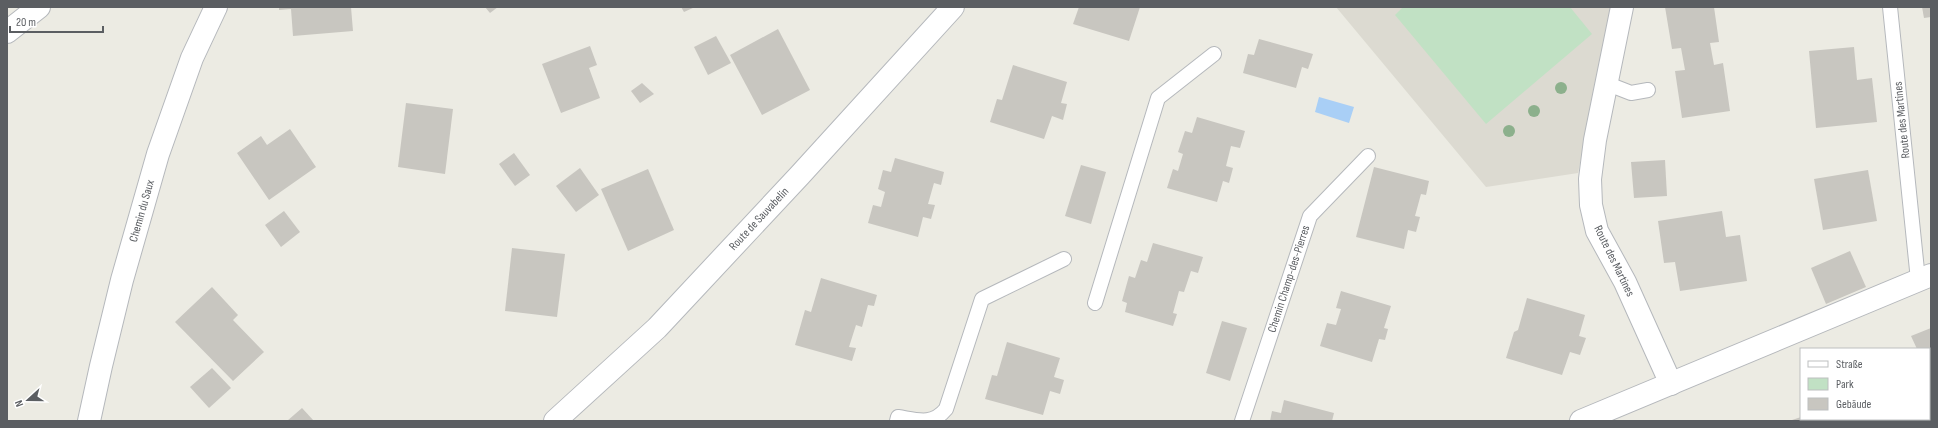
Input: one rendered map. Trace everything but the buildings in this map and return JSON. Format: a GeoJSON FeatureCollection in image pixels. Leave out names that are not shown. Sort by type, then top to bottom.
{"type":"FeatureCollection","features":[{"type":"Feature","properties":{"kind":"street"},"geometry":{"type":"LineString","coordinates":[[7,32],[39,7]]}},
{"type":"Feature","properties":{"kind":"street","name":"Chemin du Saux"},"geometry":{"type":"LineString","coordinates":[[89,421],[122,280],[158,154],[192,58],[216,7]]}},
{"type":"Feature","properties":{"kind":"street","name":"Route de Sauvabelin"},"geometry":{"type":"LineString","coordinates":[[555,421],[657,328],[795,181],[953,7]]}},
{"type":"Feature","properties":{"kind":"street","name":"Route des Martines"},"geometry":{"type":"LineString","coordinates":[[1622,7],[1608,84],[1595,140],[1590,179],[1591,205],[1597,231],[1625,282],[1671,384]]}},
{"type":"Feature","properties":{"kind":"street","name":"Route des Martines"},"geometry":{"type":"LineString","coordinates":[[1580,421],[1925,278]]}},
{"type":"Feature","properties":{"kind":"lane","name":"Route des Martines"},"geometry":{"type":"LineString","coordinates":[[1890,7],[1925,278]]}},
{"type":"Feature","properties":{"kind":"lane"},"geometry":{"type":"LineString","coordinates":[[1095,302],[1158,98],[1214,54]]}},
{"type":"Feature","properties":{"kind":"lane"},"geometry":{"type":"LineString","coordinates":[[1608,84],[1631,93],[1648,90]]}},
{"type":"Feature","properties":{"kind":"lane","name":"Chemin Champ-des-Pierres"},"geometry":{"type":"LineString","coordinates":[[1242,421],[1310,216],[1368,156]]}},
{"type":"Feature","properties":{"kind":"lane"},"geometry":{"type":"LineString","coordinates":[[897,421],[898,417],[926,421],[935,419],[946,408],[982,299],[1064,259]]}},
{"type":"Feature","properties":{"kind":"shaded area"},"geometry":{"type":"Polygon","coordinates":[[[1336,7],[1612,7],[1578,173],[1486,187],[1336,7]]]}},
{"type":"Feature","properties":{"kind":"green space"},"geometry":{"type":"Polygon","coordinates":[[[1403,7],[1570,7],[1592,34],[1486,124],[1395,15],[1403,7]]]}},
{"type":"Feature","properties":{"kind":"water"},"geometry":{"type":"Polygon","coordinates":[[[1319,97],[1354,107],[1349,123],[1315,112],[1319,97]]]}}]}
